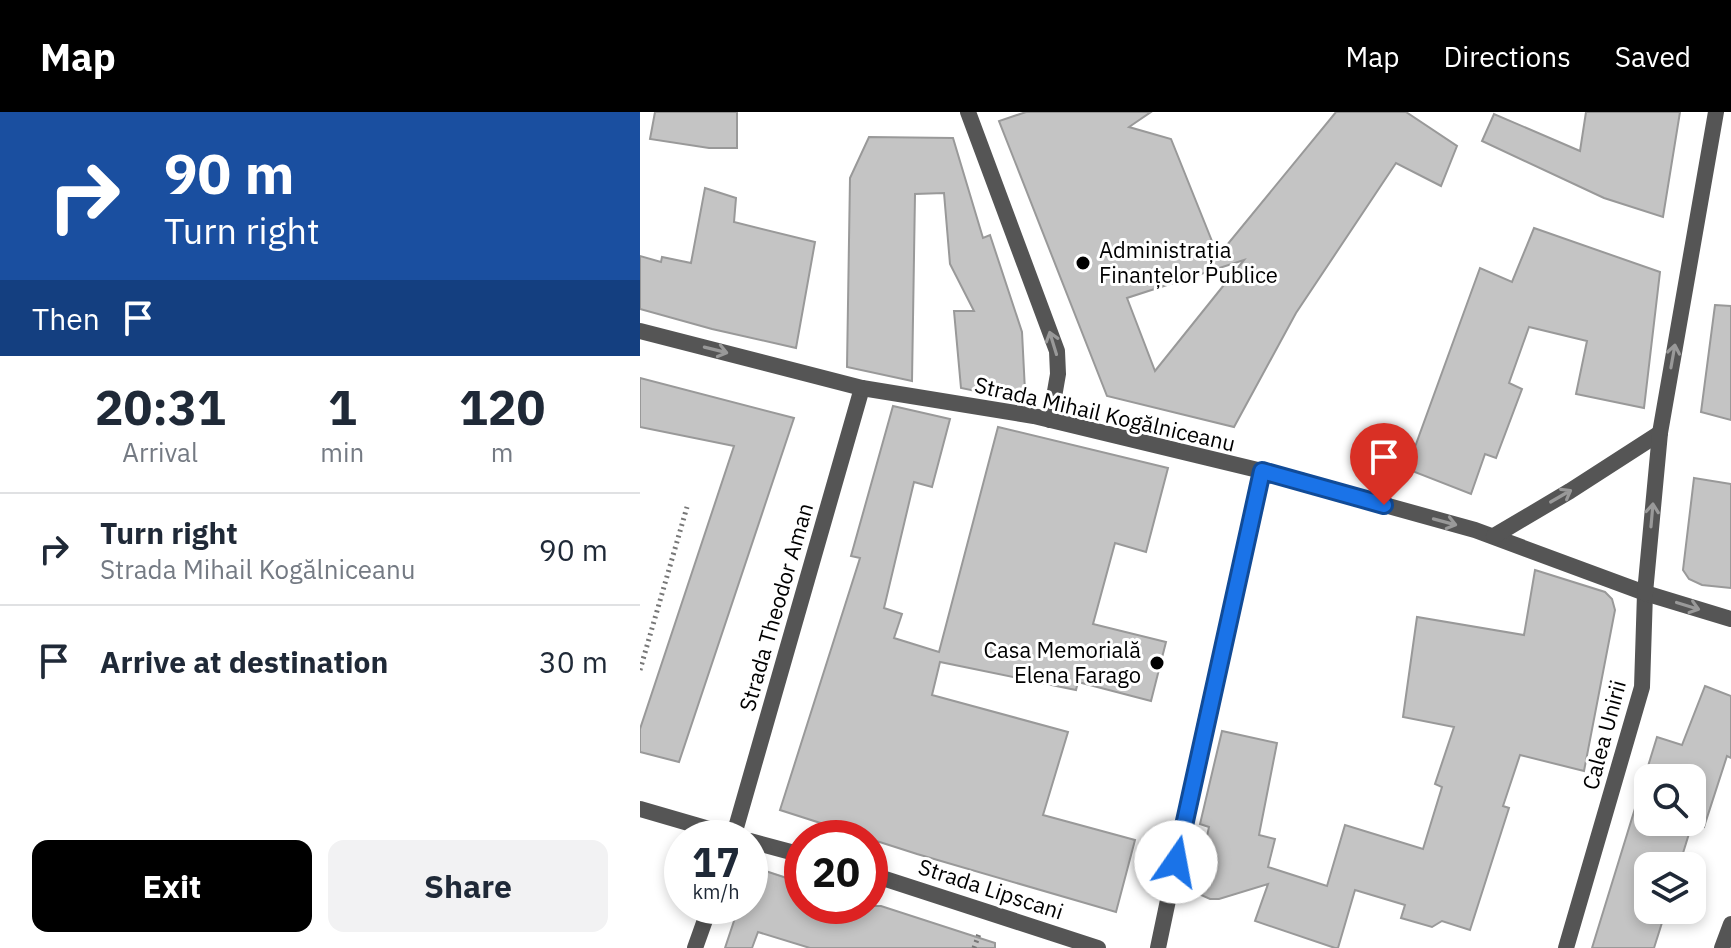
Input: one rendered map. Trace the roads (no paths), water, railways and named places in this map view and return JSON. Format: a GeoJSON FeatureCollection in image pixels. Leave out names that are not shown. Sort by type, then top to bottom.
{"type":"FeatureCollection","features":[{"type":"Feature","properties":{"kind":"street"},"geometry":{"type":"LineString","coordinates":[[968,112],[1057,351],[1058,374],[1050,420]]}},
{"type":"Feature","properties":{"kind":"street","name":"Calea Unirii"},"geometry":{"type":"LineString","coordinates":[[1566,948],[1642,687],[1645,593],[1660,433],[1716,112]]}},
{"type":"Feature","properties":{"kind":"street","name":"Strada Mihail Kogălniceanu"},"geometry":{"type":"LineString","coordinates":[[640,331],[862,388],[1050,420],[1262,471],[1494,536],[1645,593],[1731,619]]}},
{"type":"Feature","properties":{"kind":"street","name":"Strada Theodor Aman"},"geometry":{"type":"LineString","coordinates":[[740,820],[862,388]]}},
{"type":"Feature","properties":{"kind":"street"},"geometry":{"type":"LineString","coordinates":[[1494,536],[1660,433]]}},
{"type":"Feature","properties":{"kind":"street"},"geometry":{"type":"LineString","coordinates":[[1158,948],[1262,471]]}},
{"type":"Feature","properties":{"kind":"street"},"geometry":{"type":"LineString","coordinates":[[640,809],[677,820]]}},
{"type":"Feature","properties":{"kind":"street","name":"Strada Lipscani"},"geometry":{"type":"LineString","coordinates":[[888,880],[1098,948]]}},
{"type":"Feature","properties":{"kind":"street"},"geometry":{"type":"LineString","coordinates":[[695,948],[704,924]]}},
{"type":"Feature","properties":{"kind":"street"},"geometry":{"type":"LineString","coordinates":[[1722,948],[1731,924]]}},
{"type":"Feature","properties":{"kind":"place","name":"Administrația Finanțelor Publice"},"geometry":{"type":"Point","coordinates":[1083,263]}},
{"type":"Feature","properties":{"kind":"place","name":"Casa Memorială Elena Farago"},"geometry":{"type":"Point","coordinates":[1157,663]}}]}
